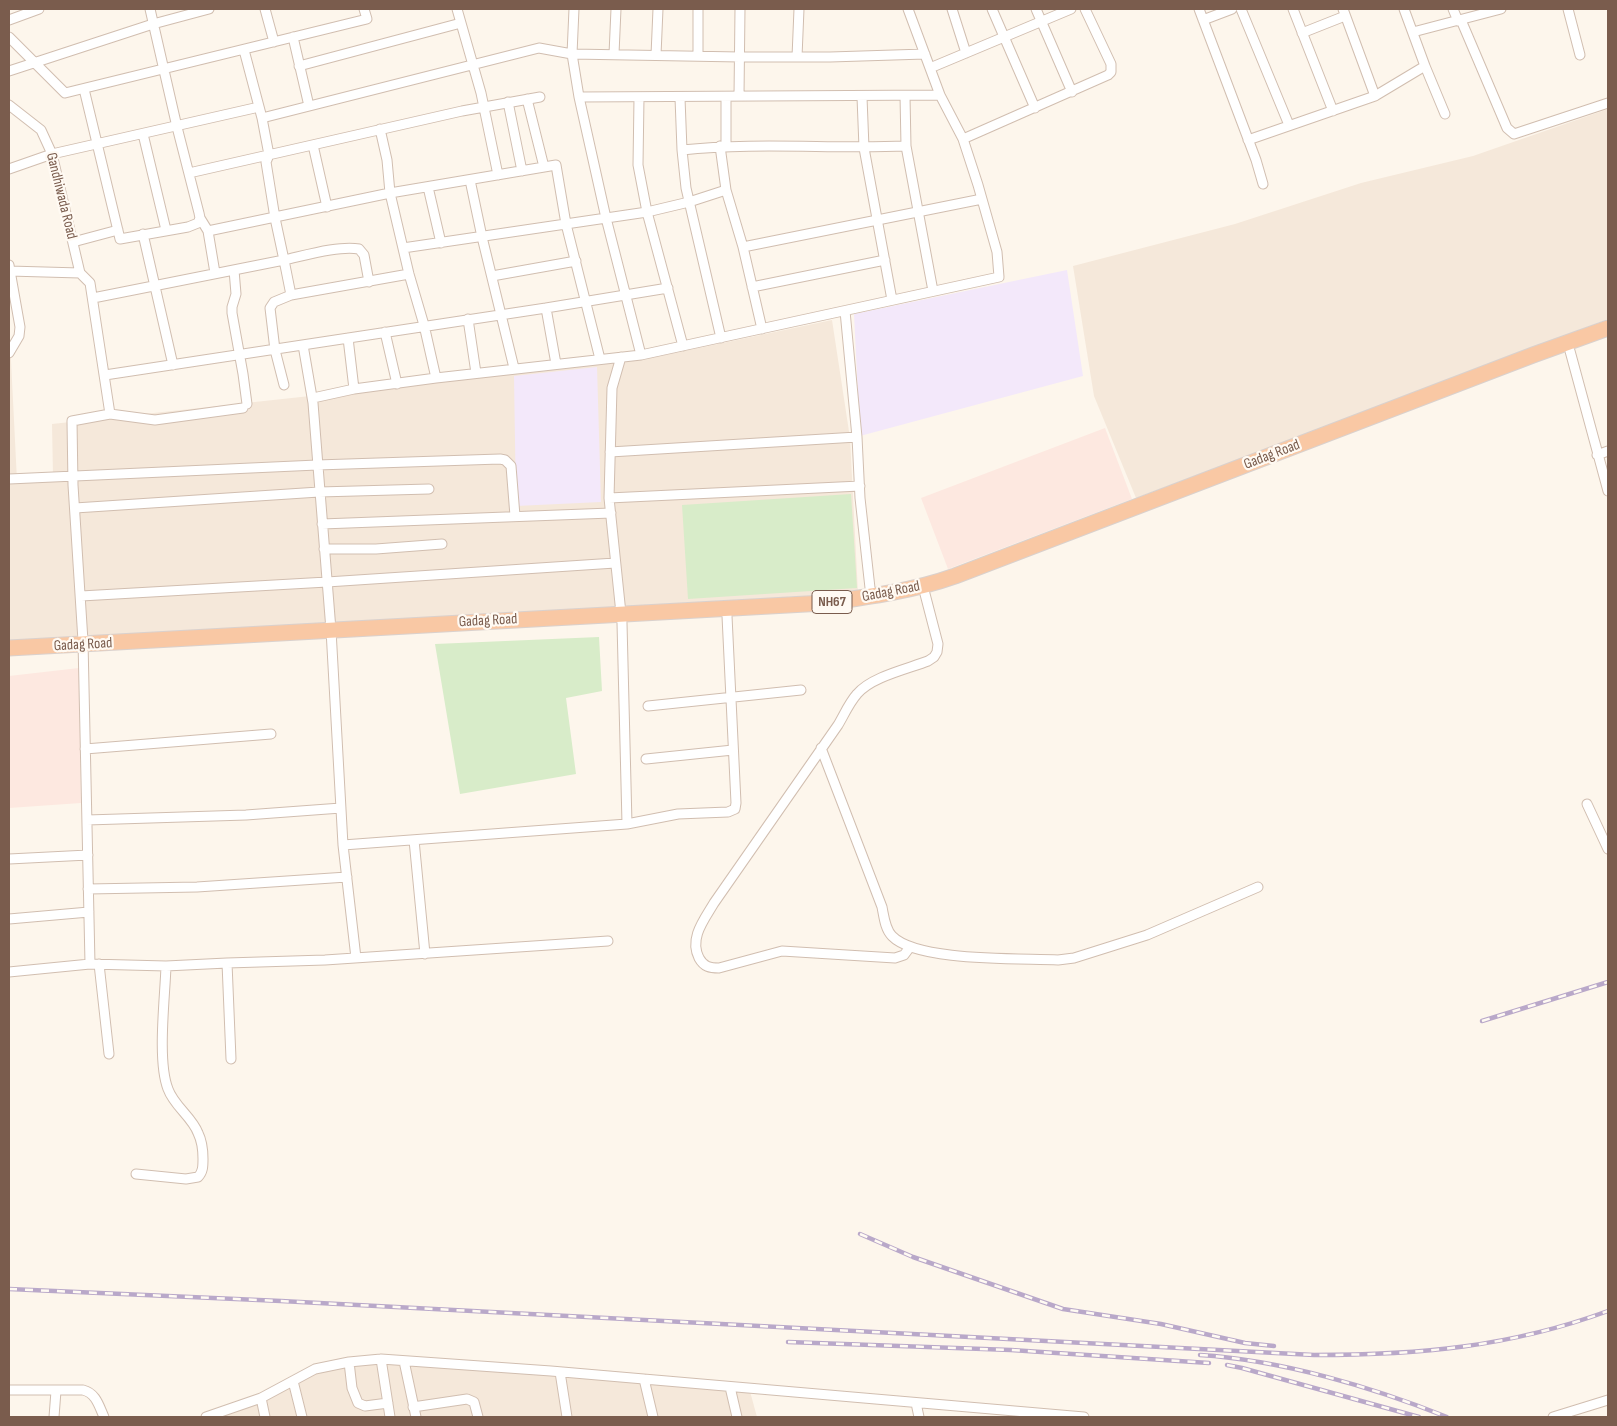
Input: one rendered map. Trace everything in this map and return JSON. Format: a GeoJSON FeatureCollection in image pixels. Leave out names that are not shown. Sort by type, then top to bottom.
{"type":"FeatureCollection","features":[{"type":"Feature","properties":{"kind":"highway","name":"Gadag Road"},"geometry":{"type":"LineString","coordinates":[[9,657],[83,649],[622,618],[824,603],[871,597],[923,586],[955,576],[1608,328]]}},
{"type":"Feature","properties":{"kind":"highway","name":"Gadag Road"},"geometry":{"type":"LineString","coordinates":[[622,618],[727,616],[825,611],[872,606],[925,594],[958,584],[1608,337]]}},
{"type":"Feature","properties":{"kind":"highway","name":"Gadag Road"},"geometry":{"type":"LineString","coordinates":[[9,648],[83,649]]}},
{"type":"Feature","properties":{"kind":"street"},"geometry":{"type":"LineString","coordinates":[[9,20],[39,9]]}},
{"type":"Feature","properties":{"kind":"street"},"geometry":{"type":"LineString","coordinates":[[150,9],[188,173],[200,218],[208,231],[215,274]]}},
{"type":"Feature","properties":{"kind":"street"},"geometry":{"type":"LineString","coordinates":[[9,71],[153,24],[209,9]]}},
{"type":"Feature","properties":{"kind":"street"},"geometry":{"type":"LineString","coordinates":[[265,9],[274,42]]}},
{"type":"Feature","properties":{"kind":"street"},"geometry":{"type":"LineString","coordinates":[[9,37],[65,94],[367,19],[364,9]]}},
{"type":"Feature","properties":{"kind":"street"},"geometry":{"type":"LineString","coordinates":[[457,9],[474,64],[498,175]]}},
{"type":"Feature","properties":{"kind":"street"},"geometry":{"type":"LineString","coordinates":[[574,9],[572,54],[579,98],[606,218],[641,355]]}},
{"type":"Feature","properties":{"kind":"street"},"geometry":{"type":"LineString","coordinates":[[614,54],[616,9]]}},
{"type":"Feature","properties":{"kind":"street"},"geometry":{"type":"LineString","coordinates":[[656,55],[658,9]]}},
{"type":"Feature","properties":{"kind":"street"},"geometry":{"type":"LineString","coordinates":[[698,9],[698,56]]}},
{"type":"Feature","properties":{"kind":"street"},"geometry":{"type":"LineString","coordinates":[[739,96],[740,9]]}},
{"type":"Feature","properties":{"kind":"street"},"geometry":{"type":"LineString","coordinates":[[797,57],[799,9]]}},
{"type":"Feature","properties":{"kind":"street"},"geometry":{"type":"LineString","coordinates":[[313,398],[354,389],[436,378],[641,355],[999,277],[998,252],[963,138],[940,95],[908,9]]}},
{"type":"Feature","properties":{"kind":"street"},"geometry":{"type":"LineString","coordinates":[[952,9],[966,53]]}},
{"type":"Feature","properties":{"kind":"street"},"geometry":{"type":"LineString","coordinates":[[992,9],[1035,108]]}},
{"type":"Feature","properties":{"kind":"street"},"geometry":{"type":"LineString","coordinates":[[1036,9],[1072,92]]}},
{"type":"Feature","properties":{"kind":"street"},"geometry":{"type":"LineString","coordinates":[[930,68],[1071,9]]}},
{"type":"Feature","properties":{"kind":"street"},"geometry":{"type":"LineString","coordinates":[[963,138],[1102,79],[1111,72],[1111,64],[1085,9]]}},
{"type":"Feature","properties":{"kind":"street"},"geometry":{"type":"LineString","coordinates":[[1199,9],[1263,184]]}},
{"type":"Feature","properties":{"kind":"street"},"geometry":{"type":"LineString","coordinates":[[1203,20],[1232,9]]}},
{"type":"Feature","properties":{"kind":"street"},"geometry":{"type":"LineString","coordinates":[[1241,9],[1289,125]]}},
{"type":"Feature","properties":{"kind":"street"},"geometry":{"type":"LineString","coordinates":[[1292,9],[1333,111]]}},
{"type":"Feature","properties":{"kind":"street"},"geometry":{"type":"LineString","coordinates":[[1404,9],[1425,66],[1446,114]]}},
{"type":"Feature","properties":{"kind":"street"},"geometry":{"type":"LineString","coordinates":[[1453,9],[1458,21],[1461,20],[1507,128],[1514,134],[1608,103]]}},
{"type":"Feature","properties":{"kind":"street"},"geometry":{"type":"LineString","coordinates":[[1413,32],[1497,9]]}},
{"type":"Feature","properties":{"kind":"street"},"geometry":{"type":"LineString","coordinates":[[1568,9],[1580,55]]}},
{"type":"Feature","properties":{"kind":"street"},"geometry":{"type":"LineString","coordinates":[[1302,33],[1344,12],[1375,96]]}},
{"type":"Feature","properties":{"kind":"street"},"geometry":{"type":"LineString","coordinates":[[300,66],[461,23]]}},
{"type":"Feature","properties":{"kind":"street"},"geometry":{"type":"LineString","coordinates":[[292,38],[309,106]]}},
{"type":"Feature","properties":{"kind":"street"},"geometry":{"type":"LineString","coordinates":[[262,118],[539,48],[572,54],[740,57],[925,54]]}},
{"type":"Feature","properties":{"kind":"street"},"geometry":{"type":"LineString","coordinates":[[244,50],[262,118],[269,155],[266,162],[275,218],[291,295]]}},
{"type":"Feature","properties":{"kind":"street"},"geometry":{"type":"LineString","coordinates":[[1248,140],[1375,96],[1425,66]]}},
{"type":"Feature","properties":{"kind":"street"},"geometry":{"type":"LineString","coordinates":[[84,89],[120,239],[194,225],[200,218]]}},
{"type":"Feature","properties":{"kind":"street"},"geometry":{"type":"LineString","coordinates":[[579,98],[940,95]]}},
{"type":"Feature","properties":{"kind":"street"},"geometry":{"type":"LineString","coordinates":[[862,96],[864,148],[892,300]]}},
{"type":"Feature","properties":{"kind":"street"},"geometry":{"type":"LineString","coordinates":[[905,96],[906,146],[933,291]]}},
{"type":"Feature","properties":{"kind":"street"},"geometry":{"type":"LineString","coordinates":[[188,173],[484,106],[540,97]]}},
{"type":"Feature","properties":{"kind":"street"},"geometry":{"type":"LineString","coordinates":[[726,97],[723,146],[726,190],[743,247],[762,329]]}},
{"type":"Feature","properties":{"kind":"street"},"geometry":{"type":"LineString","coordinates":[[639,98],[638,165],[647,212],[683,346]]}},
{"type":"Feature","properties":{"kind":"street"},"geometry":{"type":"LineString","coordinates":[[680,98],[682,150],[689,202],[721,338]]}},
{"type":"Feature","properties":{"kind":"street"},"geometry":{"type":"LineString","coordinates":[[527,99],[544,167]]}},
{"type":"Feature","properties":{"kind":"street"},"geometry":{"type":"LineString","coordinates":[[508,102],[522,171]]}},
{"type":"Feature","properties":{"kind":"street"},"geometry":{"type":"LineString","coordinates":[[9,169],[52,154],[259,107]]}},
{"type":"Feature","properties":{"kind":"street","name":"Gandhiwada Road"},"geometry":{"type":"LineString","coordinates":[[11,110],[40,130],[52,154],[80,273],[90,284],[110,414]]}},
{"type":"Feature","properties":{"kind":"street"},"geometry":{"type":"LineString","coordinates":[[380,129],[387,160],[390,194],[436,378]]}},
{"type":"Feature","properties":{"kind":"street"},"geometry":{"type":"LineString","coordinates":[[143,134],[166,230]]}},
{"type":"Feature","properties":{"kind":"street"},"geometry":{"type":"LineString","coordinates":[[313,145],[327,207]]}},
{"type":"Feature","properties":{"kind":"street"},"geometry":{"type":"LineString","coordinates":[[682,150],[723,146],[864,148],[906,146]]}},
{"type":"Feature","properties":{"kind":"street"},"geometry":{"type":"LineString","coordinates":[[208,231],[390,194],[556,165],[566,224],[600,359]]}},
{"type":"Feature","properties":{"kind":"street"},"geometry":{"type":"LineString","coordinates":[[470,180],[514,368]]}},
{"type":"Feature","properties":{"kind":"street"},"geometry":{"type":"LineString","coordinates":[[428,187],[441,243]]}},
{"type":"Feature","properties":{"kind":"street"},"geometry":{"type":"LineString","coordinates":[[403,248],[647,212],[689,202],[726,190]]}},
{"type":"Feature","properties":{"kind":"street"},"geometry":{"type":"LineString","coordinates":[[743,247],[982,199]]}},
{"type":"Feature","properties":{"kind":"street"},"geometry":{"type":"LineString","coordinates":[[73,242],[118,230]]}},
{"type":"Feature","properties":{"kind":"street"},"geometry":{"type":"LineString","coordinates":[[143,234],[173,365]]}},
{"type":"Feature","properties":{"kind":"street"},"geometry":{"type":"LineString","coordinates":[[93,298],[344,249],[359,249],[364,255],[369,282]]}},
{"type":"Feature","properties":{"kind":"street"},"geometry":{"type":"LineString","coordinates":[[752,287],[885,260]]}},
{"type":"Feature","properties":{"kind":"street"},"geometry":{"type":"LineString","coordinates":[[492,276],[576,261]]}},
{"type":"Feature","properties":{"kind":"street"},"geometry":{"type":"LineString","coordinates":[[9,353],[19,336],[20,327],[9,269],[80,273]]}},
{"type":"Feature","properties":{"kind":"street"},"geometry":{"type":"LineString","coordinates":[[110,1054],[94,964],[89,912],[83,649],[73,477],[72,421],[110,414],[155,420],[245,406],[240,355],[232,313],[236,294],[234,270]]}},
{"type":"Feature","properties":{"kind":"street"},"geometry":{"type":"LineString","coordinates":[[284,385],[275,350],[270,308],[274,302],[291,295],[409,274]]}},
{"type":"Feature","properties":{"kind":"street"},"geometry":{"type":"LineString","coordinates":[[105,375],[668,288]]}},
{"type":"Feature","properties":{"kind":"street"},"geometry":{"type":"LineString","coordinates":[[546,308],[556,364]]}},
{"type":"Feature","properties":{"kind":"street"},"geometry":{"type":"LineString","coordinates":[[845,311],[871,597]]}},
{"type":"Feature","properties":{"kind":"street"},"geometry":{"type":"LineString","coordinates":[[468,319],[476,373]]}},
{"type":"Feature","properties":{"kind":"street"},"geometry":{"type":"LineString","coordinates":[[385,332],[396,384]]}},
{"type":"Feature","properties":{"kind":"street"},"geometry":{"type":"LineString","coordinates":[[348,338],[354,389]]}},
{"type":"Feature","properties":{"kind":"street"},"geometry":{"type":"LineString","coordinates":[[303,345],[313,398],[331,634],[343,845],[356,958]]}},
{"type":"Feature","properties":{"kind":"street"},"geometry":{"type":"LineString","coordinates":[[1570,352],[1608,492]]}},
{"type":"Feature","properties":{"kind":"street"},"geometry":{"type":"LineString","coordinates":[[621,357],[612,388],[609,498],[622,618],[628,824]]}},
{"type":"Feature","properties":{"kind":"street"},"geometry":{"type":"LineString","coordinates":[[610,452],[857,437]]}},
{"type":"Feature","properties":{"kind":"street"},"geometry":{"type":"LineString","coordinates":[[1597,455],[1608,451]]}},
{"type":"Feature","properties":{"kind":"street"},"geometry":{"type":"LineString","coordinates":[[9,479],[317,465],[505,460],[511,466],[512,472],[514,516]]}},
{"type":"Feature","properties":{"kind":"street"},"geometry":{"type":"LineString","coordinates":[[609,498],[860,486]]}},
{"type":"Feature","properties":{"kind":"street"},"geometry":{"type":"LineString","coordinates":[[75,508],[319,492],[429,490]]}},
{"type":"Feature","properties":{"kind":"street"},"geometry":{"type":"LineString","coordinates":[[322,524],[611,513]]}},
{"type":"Feature","properties":{"kind":"street"},"geometry":{"type":"LineString","coordinates":[[324,549],[376,549],[442,544]]}},
{"type":"Feature","properties":{"kind":"street"},"geometry":{"type":"LineString","coordinates":[[81,596],[615,563]]}},
{"type":"Feature","properties":{"kind":"street"},"geometry":{"type":"LineString","coordinates":[[910,947],[904,956],[895,958],[782,951],[719,968],[711,968],[700,961],[695,943],[697,934],[714,903],[857,694],[876,680],[928,661],[934,657],[938,644],[925,594]]}},
{"type":"Feature","properties":{"kind":"street"},"geometry":{"type":"LineString","coordinates":[[343,845],[628,824],[678,814],[732,811],[735,809],[736,803],[727,616]]}},
{"type":"Feature","properties":{"kind":"street"},"geometry":{"type":"LineString","coordinates":[[648,706],[801,690]]}},
{"type":"Feature","properties":{"kind":"street"},"geometry":{"type":"LineString","coordinates":[[85,750],[271,734]]}},
{"type":"Feature","properties":{"kind":"street"},"geometry":{"type":"LineString","coordinates":[[821,748],[882,907],[889,933],[896,940],[910,947],[951,956],[1058,960],[1074,958],[1147,935],[1258,887]]}},
{"type":"Feature","properties":{"kind":"street"},"geometry":{"type":"LineString","coordinates":[[646,759],[733,750]]}},
{"type":"Feature","properties":{"kind":"street"},"geometry":{"type":"LineString","coordinates":[[1587,804],[1608,849]]}},
{"type":"Feature","properties":{"kind":"street"},"geometry":{"type":"LineString","coordinates":[[87,820],[246,815],[341,808]]}},
{"type":"Feature","properties":{"kind":"street"},"geometry":{"type":"LineString","coordinates":[[414,840],[425,954]]}},
{"type":"Feature","properties":{"kind":"street"},"geometry":{"type":"LineString","coordinates":[[9,859],[88,856]]}},
{"type":"Feature","properties":{"kind":"street"},"geometry":{"type":"LineString","coordinates":[[88,889],[197,887],[347,878]]}},
{"type":"Feature","properties":{"kind":"street"},"geometry":{"type":"LineString","coordinates":[[9,919],[89,912]]}},
{"type":"Feature","properties":{"kind":"street"},"geometry":{"type":"LineString","coordinates":[[9,972],[94,964],[166,966],[356,958],[608,941]]}},
{"type":"Feature","properties":{"kind":"street"},"geometry":{"type":"LineString","coordinates":[[227,963],[232,1058]]}},
{"type":"Feature","properties":{"kind":"street"},"geometry":{"type":"LineString","coordinates":[[136,1174],[186,1179],[198,1177],[202,1171],[203,1151],[198,1131],[177,1105],[168,1089],[163,1060],[166,966]]}},
{"type":"Feature","properties":{"kind":"street"},"geometry":{"type":"LineString","coordinates":[[381,1359],[390,1417]]}},
{"type":"Feature","properties":{"kind":"street"},"geometry":{"type":"LineString","coordinates":[[206,1417],[261,1398],[315,1369],[349,1362],[381,1359],[560,1372],[1084,1417]]}},
{"type":"Feature","properties":{"kind":"street"},"geometry":{"type":"LineString","coordinates":[[404,1360],[416,1417]]}},
{"type":"Feature","properties":{"kind":"street"},"geometry":{"type":"LineString","coordinates":[[349,1362],[352,1388],[358,1403],[365,1406],[388,1403]]}},
{"type":"Feature","properties":{"kind":"street"},"geometry":{"type":"LineString","coordinates":[[560,1372],[567,1417]]}},
{"type":"Feature","properties":{"kind":"street"},"geometry":{"type":"LineString","coordinates":[[644,1379],[653,1417]]}},
{"type":"Feature","properties":{"kind":"street"},"geometry":{"type":"LineString","coordinates":[[293,1382],[302,1417]]}},
{"type":"Feature","properties":{"kind":"street"},"geometry":{"type":"LineString","coordinates":[[730,1387],[737,1417]]}},
{"type":"Feature","properties":{"kind":"street"},"geometry":{"type":"LineString","coordinates":[[9,1390],[83,1390],[94,1396],[104,1417]]}},
{"type":"Feature","properties":{"kind":"street"},"geometry":{"type":"LineString","coordinates":[[54,1417],[56,1391]]}},
{"type":"Feature","properties":{"kind":"street"},"geometry":{"type":"LineString","coordinates":[[261,1398],[265,1417]]}},
{"type":"Feature","properties":{"kind":"street"},"geometry":{"type":"LineString","coordinates":[[413,1407],[467,1399],[474,1402],[478,1417]]}},
{"type":"Feature","properties":{"kind":"street"},"geometry":{"type":"LineString","coordinates":[[1553,1417],[1608,1400]]}},
{"type":"Feature","properties":{"kind":"street"},"geometry":{"type":"LineString","coordinates":[[916,1403],[919,1417]]}},
{"type":"Feature","properties":{"kind":"shaded area"},"geometry":{"type":"Polygon","coordinates":[[[1608,109],[1608,319],[1136,498],[1094,396],[1073,266],[1235,224],[1361,183],[1473,156],[1608,109]]]}},
{"type":"Feature","properties":{"kind":"shaded area"},"geometry":{"type":"Polygon","coordinates":[[[1067,270],[1083,376],[860,436],[854,314],[1067,270]]]}},
{"type":"Feature","properties":{"kind":"shaded area"},"geometry":{"type":"Polygon","coordinates":[[[9,320],[17,481],[53,476],[52,424],[642,360],[832,320],[850,438],[858,593],[9,645],[9,320]]]}},
{"type":"Feature","properties":{"kind":"shaded area"},"geometry":{"type":"Polygon","coordinates":[[[597,367],[601,502],[516,506],[514,376],[597,367]]]}},
{"type":"Feature","properties":{"kind":"shaded area"},"geometry":{"type":"Polygon","coordinates":[[[1105,428],[1132,499],[948,569],[921,498],[1105,428]]]}},
{"type":"Feature","properties":{"kind":"shaded area"},"geometry":{"type":"Polygon","coordinates":[[[79,668],[81,803],[9,808],[9,676],[79,668]]]}},
{"type":"Feature","properties":{"kind":"shaded area"},"geometry":{"type":"Polygon","coordinates":[[[337,1359],[602,1370],[748,1384],[757,1417],[215,1417],[337,1359]]]}},
{"type":"Feature","properties":{"kind":"green space"},"geometry":{"type":"Polygon","coordinates":[[[851,494],[857,588],[688,599],[682,505],[851,494]]]}},
{"type":"Feature","properties":{"kind":"green space"},"geometry":{"type":"Polygon","coordinates":[[[599,637],[602,691],[566,698],[576,774],[460,794],[435,644],[599,637]]]}},
{"type":"Feature","properties":{"kind":"railway"},"geometry":{"type":"LineString","coordinates":[[1482,1021],[1608,982]]}},
{"type":"Feature","properties":{"kind":"railway"},"geometry":{"type":"LineString","coordinates":[[860,1234],[913,1257],[1063,1309],[1161,1324],[1245,1343],[1274,1346]]}},
{"type":"Feature","properties":{"kind":"railway"},"geometry":{"type":"LineString","coordinates":[[9,1289],[281,1301],[1314,1355],[1427,1351],[1499,1341],[1535,1333],[1608,1311]]}},
{"type":"Feature","properties":{"kind":"railway"},"geometry":{"type":"LineString","coordinates":[[788,1342],[1011,1350],[1209,1363]]}},
{"type":"Feature","properties":{"kind":"railway"},"geometry":{"type":"LineString","coordinates":[[1200,1355],[1262,1363],[1326,1377],[1388,1395],[1447,1417]]}},
{"type":"Feature","properties":{"kind":"railway"},"geometry":{"type":"LineString","coordinates":[[1227,1365],[1419,1417]]}}]}
